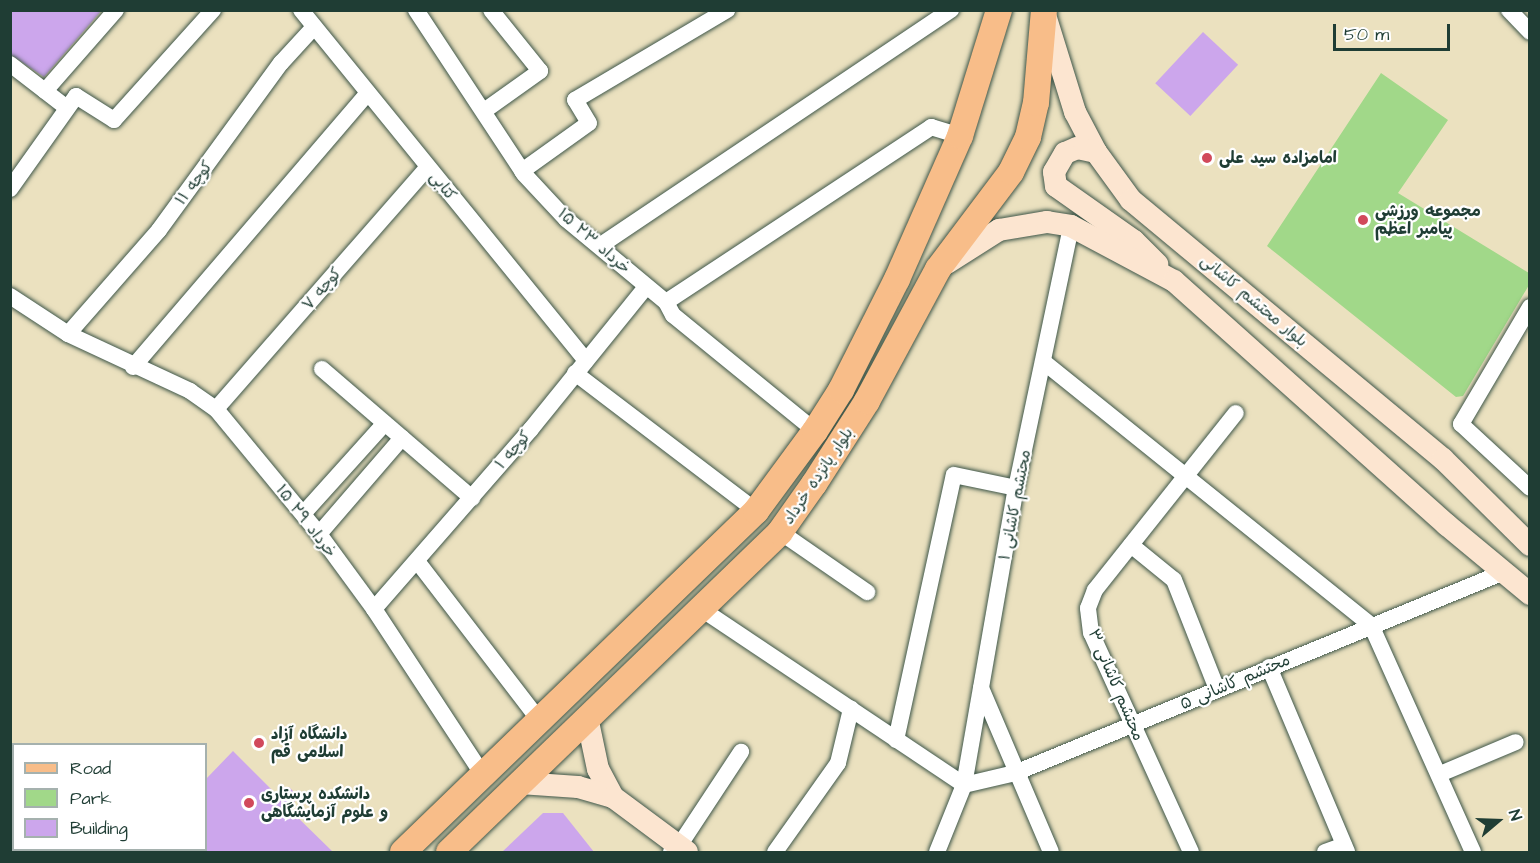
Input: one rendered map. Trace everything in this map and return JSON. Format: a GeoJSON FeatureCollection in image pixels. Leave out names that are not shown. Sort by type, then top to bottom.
{"type":"FeatureCollection","features":[{"type":"Feature","properties":{"kind":"main road","name":"بلوار محتشم کاشانی"},"geometry":{"type":"LineString","coordinates":[[1044,11],[1075,112],[1096,152],[1131,200],[1443,459],[1530,545]]}},
{"type":"Feature","properties":{"kind":"main road","name":"بلوار پانزده خرداد"},"geometry":{"type":"LineString","coordinates":[[459,848],[587,717],[780,532],[867,401],[938,269],[1011,172],[1028,137],[1036,103],[1044,11]]}},
{"type":"Feature","properties":{"kind":"main road","name":"بلوار پانزده خرداد"},"geometry":{"type":"LineString","coordinates":[[403,852],[756,511],[815,431],[841,390],[897,279],[960,136],[997,12]]}},
{"type":"Feature","properties":{"kind":"main road"},"geometry":{"type":"LineString","coordinates":[[1096,152],[1077,148],[1065,153],[1054,172],[1056,186],[1134,241],[1174,281],[1530,594]]}},
{"type":"Feature","properties":{"kind":"main road"},"geometry":{"type":"LineString","coordinates":[[938,269],[999,230],[1047,222],[1071,226],[1174,281]]}},
{"type":"Feature","properties":{"kind":"main road"},"geometry":{"type":"LineString","coordinates":[[587,717],[598,769],[613,797]]}},
{"type":"Feature","properties":{"kind":"main road"},"geometry":{"type":"LineString","coordinates":[[520,783],[578,787],[613,797],[679,850]]}},
{"type":"Feature","properties":{"kind":"street"},"geometry":{"type":"LineString","coordinates":[[45,91],[116,10]]}},
{"type":"Feature","properties":{"kind":"street"},"geometry":{"type":"LineString","coordinates":[[11,188],[76,96],[114,120],[213,10]]}},
{"type":"Feature","properties":{"kind":"street","name":"کتابی"},"geometry":{"type":"LineString","coordinates":[[302,10],[580,367],[756,511]]}},
{"type":"Feature","properties":{"kind":"street","name":"۱۵ خرداد ۲۳"},"geometry":{"type":"LineString","coordinates":[[416,10],[522,171],[566,219],[601,245],[666,302],[673,315],[815,431]]}},
{"type":"Feature","properties":{"kind":"street"},"geometry":{"type":"LineString","coordinates":[[484,111],[540,71],[492,10]]}},
{"type":"Feature","properties":{"kind":"street"},"geometry":{"type":"LineString","coordinates":[[522,171],[589,123],[575,100],[727,10]]}},
{"type":"Feature","properties":{"kind":"street"},"geometry":{"type":"LineString","coordinates":[[601,245],[951,10]]}},
{"type":"Feature","properties":{"kind":"street"},"geometry":{"type":"LineString","coordinates":[[1509,10],[1530,32]]}},
{"type":"Feature","properties":{"kind":"street","name":"کوچه ۱۱"},"geometry":{"type":"LineString","coordinates":[[68,334],[159,230],[281,63],[314,27]]}},
{"type":"Feature","properties":{"kind":"street"},"geometry":{"type":"LineString","coordinates":[[10,64],[67,108]]}},
{"type":"Feature","properties":{"kind":"street"},"geometry":{"type":"LineString","coordinates":[[133,366],[368,93]]}},
{"type":"Feature","properties":{"kind":"street"},"geometry":{"type":"LineString","coordinates":[[666,302],[931,127],[960,136]]}},
{"type":"Feature","properties":{"kind":"street","name":"کوچه ۷"},"geometry":{"type":"LineString","coordinates":[[216,409],[427,168]]}},
{"type":"Feature","properties":{"kind":"street","name":"محتشم کاشانی ۱"},"geometry":{"type":"LineString","coordinates":[[937,852],[964,785],[1016,488],[1045,363],[1071,226]]}},
{"type":"Feature","properties":{"kind":"street","name":"کوچه ۱"},"geometry":{"type":"LineString","coordinates":[[374,609],[472,498],[646,286]]}},
{"type":"Feature","properties":{"kind":"street","name":"۱۵ خرداد ۲۹"},"geometry":{"type":"LineString","coordinates":[[10,296],[68,334],[190,392],[216,409],[319,534],[374,609],[483,775]]}},
{"type":"Feature","properties":{"kind":"street"},"geometry":{"type":"LineString","coordinates":[[1530,308],[1461,424],[1530,488]]}},
{"type":"Feature","properties":{"kind":"street"},"geometry":{"type":"LineString","coordinates":[[1045,363],[1371,625],[1440,774],[1473,852]]}},
{"type":"Feature","properties":{"kind":"street"},"geometry":{"type":"LineString","coordinates":[[322,369],[472,498]]}},
{"type":"Feature","properties":{"kind":"street","name":"محتشم کاشانی ۳"},"geometry":{"type":"LineString","coordinates":[[1191,852],[1091,633],[1088,608],[1095,590],[1187,478],[1236,413]]}},
{"type":"Feature","properties":{"kind":"street"},"geometry":{"type":"LineString","coordinates":[[303,514],[385,423]]}},
{"type":"Feature","properties":{"kind":"street"},"geometry":{"type":"LineString","coordinates":[[319,534],[402,438]]}},
{"type":"Feature","properties":{"kind":"street"},"geometry":{"type":"LineString","coordinates":[[896,740],[954,475],[1016,488]]}},
{"type":"Feature","properties":{"kind":"street"},"geometry":{"type":"LineString","coordinates":[[780,532],[867,592]]}},
{"type":"Feature","properties":{"kind":"street"},"geometry":{"type":"LineString","coordinates":[[1131,545],[1174,580],[1217,689]]}},
{"type":"Feature","properties":{"kind":"street"},"geometry":{"type":"LineString","coordinates":[[417,561],[539,720]]}},
{"type":"Feature","properties":{"kind":"street","name":"محتشم کاشانی ۵"},"geometry":{"type":"LineString","coordinates":[[964,785],[1015,773],[1269,666],[1504,572]]}},
{"type":"Feature","properties":{"kind":"street"},"geometry":{"type":"LineString","coordinates":[[700,608],[964,785]]}},
{"type":"Feature","properties":{"kind":"street"},"geometry":{"type":"LineString","coordinates":[[1269,666],[1346,849],[1326,852]]}},
{"type":"Feature","properties":{"kind":"street"},"geometry":{"type":"LineString","coordinates":[[981,688],[1015,773],[1051,852]]}},
{"type":"Feature","properties":{"kind":"street"},"geometry":{"type":"LineString","coordinates":[[775,852],[838,763],[851,710]]}},
{"type":"Feature","properties":{"kind":"street"},"geometry":{"type":"LineString","coordinates":[[1440,774],[1516,742]]}},
{"type":"Feature","properties":{"kind":"street"},"geometry":{"type":"LineString","coordinates":[[679,850],[741,752]]}},
{"type":"Feature","properties":{"kind":"green space","name":"مجموعه ورزشی پیامبر اعظم"},"geometry":{"type":"Polygon","coordinates":[[[1381,73],[1448,120],[1398,193],[1529,273],[1529,285],[1463,396],[1456,397],[1267,246],[1381,73]]]}},
{"type":"Feature","properties":{"kind":"building"},"geometry":{"type":"Polygon","coordinates":[[[10,10],[102,10],[44,77],[10,54],[10,10]]]}},
{"type":"Feature","properties":{"kind":"building"},"geometry":{"type":"Polygon","coordinates":[[[1203,32],[1238,65],[1190,116],[1155,83],[1203,32]]]}},
{"type":"Feature","properties":{"kind":"building","name":"دانشکده پرستاری و علوم آزمایشگاهی"},"geometry":{"type":"Polygon","coordinates":[[[233,751],[279,797],[289,787],[299,797],[288,808],[333,852],[206,852],[207,778],[233,751]]]}},
{"type":"Feature","properties":{"kind":"building"},"geometry":{"type":"Polygon","coordinates":[[[543,813],[563,813],[594,852],[502,852],[543,813]]]}},
{"type":"Feature","properties":{"kind":"place","name":"امامزاده سید علی"},"geometry":{"type":"Point","coordinates":[1207,158]}},
{"type":"Feature","properties":{"kind":"place","name":"مجموعه ورزشی پیامبر اعظم"},"geometry":{"type":"Point","coordinates":[1363,220]}},
{"type":"Feature","properties":{"kind":"place","name":"دانشگاه آزاد اسلامی قم"},"geometry":{"type":"Point","coordinates":[259,743]}},
{"type":"Feature","properties":{"kind":"place","name":"دانشکده پرستاری و علوم آزمایشگاهی"},"geometry":{"type":"Point","coordinates":[249,803]}}]}
